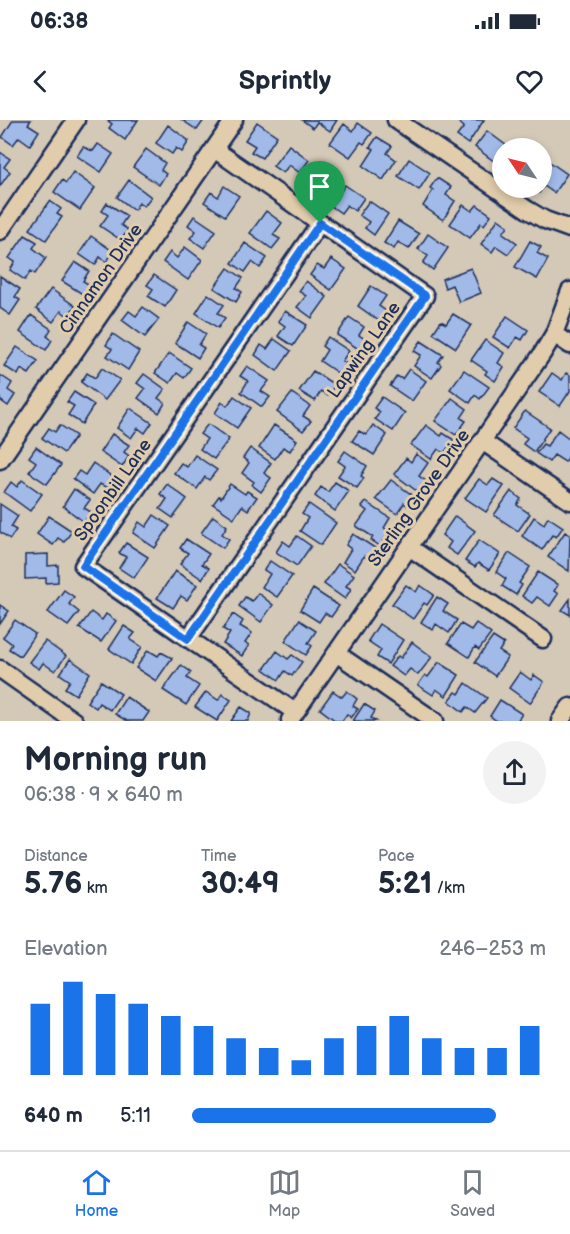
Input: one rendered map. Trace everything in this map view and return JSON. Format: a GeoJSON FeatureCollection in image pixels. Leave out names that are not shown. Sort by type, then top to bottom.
{"type":"FeatureCollection","features":[{"type":"Feature","properties":{"kind":"street"},"geometry":{"type":"LineString","coordinates":[[0,231],[76,120]]}},
{"type":"Feature","properties":{"kind":"street","name":"Cinnamon Drive"},"geometry":{"type":"LineString","coordinates":[[0,460],[234,120]]}},
{"type":"Feature","properties":{"kind":"street"},"geometry":{"type":"LineString","coordinates":[[396,120],[528,210],[570,229]]}},
{"type":"Feature","properties":{"kind":"street","name":"Lapwing Lane"},"geometry":{"type":"LineString","coordinates":[[188,639],[425,296],[213,149]]}},
{"type":"Feature","properties":{"kind":"street","name":"Spoonbill Lane"},"geometry":{"type":"LineString","coordinates":[[292,717],[188,639],[83,566],[320,223]]}},
{"type":"Feature","properties":{"kind":"street","name":"Sterling Grove Drive"},"geometry":{"type":"LineString","coordinates":[[292,717],[554,334],[570,291]]}},
{"type":"Feature","properties":{"kind":"street"},"geometry":{"type":"LineString","coordinates":[[554,334],[570,345]]}},
{"type":"Feature","properties":{"kind":"street"},"geometry":{"type":"LineString","coordinates":[[482,441],[570,501]]}},
{"type":"Feature","properties":{"kind":"street"},"geometry":{"type":"LineString","coordinates":[[409,547],[543,639]]}},
{"type":"Feature","properties":{"kind":"street"},"geometry":{"type":"LineString","coordinates":[[336,653],[435,721]]}},
{"type":"Feature","properties":{"kind":"street"},"geometry":{"type":"LineString","coordinates":[[0,669],[75,721]]}},
{"type":"Feature","properties":{"kind":"street"},"geometry":{"type":"LineString","coordinates":[[561,721],[570,707]]}},
{"type":"Feature","properties":{"kind":"building"},"geometry":{"type":"Polygon","coordinates":[[[13,120],[31,120],[28,124],[39,131],[30,145],[19,137],[13,145],[2,137],[13,120]]]}},
{"type":"Feature","properties":{"kind":"building"},"geometry":{"type":"Polygon","coordinates":[[[107,120],[138,120],[125,140],[109,128],[112,124],[107,120]]]}},
{"type":"Feature","properties":{"kind":"building"},"geometry":{"type":"Polygon","coordinates":[[[182,120],[204,120],[197,130],[182,120]]]}},
{"type":"Feature","properties":{"kind":"building"},"geometry":{"type":"Polygon","coordinates":[[[302,120],[337,120],[330,131],[317,122],[313,128],[302,120]]]}},
{"type":"Feature","properties":{"kind":"building"},"geometry":{"type":"Polygon","coordinates":[[[456,120],[484,120],[468,144],[457,136],[464,127],[456,120]]]}},
{"type":"Feature","properties":{"kind":"building"},"geometry":{"type":"Polygon","coordinates":[[[257,122],[277,136],[262,158],[251,152],[255,146],[245,140],[257,122]]]}},
{"type":"Feature","properties":{"kind":"building"},"geometry":{"type":"Polygon","coordinates":[[[358,123],[372,133],[364,144],[361,142],[350,157],[330,143],[344,124],[353,131],[358,123]]]}},
{"type":"Feature","properties":{"kind":"building"},"geometry":{"type":"Polygon","coordinates":[[[168,125],[189,141],[182,152],[176,148],[172,154],[156,143],[168,125]]]}},
{"type":"Feature","properties":{"kind":"building"},"geometry":{"type":"Polygon","coordinates":[[[487,131],[496,138],[492,138],[492,160],[475,147],[487,131]]]}},
{"type":"Feature","properties":{"kind":"building"},"geometry":{"type":"Polygon","coordinates":[[[377,137],[392,146],[387,153],[396,160],[383,180],[363,166],[374,149],[370,147],[377,137]]]}},
{"type":"Feature","properties":{"kind":"building"},"geometry":{"type":"Polygon","coordinates":[[[98,144],[113,154],[101,172],[77,156],[83,147],[93,151],[98,144]]]}},
{"type":"Feature","properties":{"kind":"building"},"geometry":{"type":"Polygon","coordinates":[[[289,145],[309,160],[300,173],[289,165],[283,173],[273,166],[289,145]]]}},
{"type":"Feature","properties":{"kind":"building"},"geometry":{"type":"Polygon","coordinates":[[[146,149],[165,163],[161,170],[166,174],[159,185],[133,167],[146,149]]]}},
{"type":"Feature","properties":{"kind":"building"},"geometry":{"type":"Polygon","coordinates":[[[0,152],[10,159],[4,167],[10,172],[0,186],[0,152]]]}},
{"type":"Feature","properties":{"kind":"building"},"geometry":{"type":"Polygon","coordinates":[[[409,159],[430,173],[419,190],[398,176],[409,159]]]}},
{"type":"Feature","properties":{"kind":"building"},"geometry":{"type":"Polygon","coordinates":[[[314,162],[332,174],[317,196],[307,190],[311,184],[303,178],[314,162]]]}},
{"type":"Feature","properties":{"kind":"building"},"geometry":{"type":"Polygon","coordinates":[[[552,164],[567,174],[554,193],[552,192],[552,164]]]}},
{"type":"Feature","properties":{"kind":"building"},"geometry":{"type":"Polygon","coordinates":[[[73,172],[95,188],[80,210],[54,192],[62,180],[66,183],[73,172]]]}},
{"type":"Feature","properties":{"kind":"building"},"geometry":{"type":"Polygon","coordinates":[[[437,178],[451,187],[446,195],[455,201],[443,220],[423,206],[437,178]]]}},
{"type":"Feature","properties":{"kind":"building"},"geometry":{"type":"Polygon","coordinates":[[[129,180],[151,197],[144,206],[139,203],[134,210],[117,197],[129,180]]]}},
{"type":"Feature","properties":{"kind":"building"},"geometry":{"type":"Polygon","coordinates":[[[345,185],[364,198],[355,211],[347,205],[341,213],[331,206],[345,185]]]}},
{"type":"Feature","properties":{"kind":"building"},"geometry":{"type":"Polygon","coordinates":[[[224,186],[239,196],[225,216],[204,202],[211,192],[218,197],[224,186]]]}},
{"type":"Feature","properties":{"kind":"building"},"geometry":{"type":"Polygon","coordinates":[[[50,201],[61,209],[57,214],[62,217],[46,240],[30,229],[50,201]]]}},
{"type":"Feature","properties":{"kind":"building"},"geometry":{"type":"Polygon","coordinates":[[[369,201],[388,214],[374,235],[365,228],[369,222],[359,215],[369,201]]]}},
{"type":"Feature","properties":{"kind":"building"},"geometry":{"type":"Polygon","coordinates":[[[107,203],[127,216],[121,225],[128,230],[121,240],[100,226],[108,215],[102,211],[107,203]]]}},
{"type":"Feature","properties":{"kind":"building"},"geometry":{"type":"Polygon","coordinates":[[[463,205],[472,211],[477,205],[491,215],[484,225],[481,223],[470,238],[450,224],[463,205]]]}},
{"type":"Feature","properties":{"kind":"building"},"geometry":{"type":"Polygon","coordinates":[[[266,211],[282,223],[273,235],[280,239],[272,249],[250,233],[266,211]]]}},
{"type":"Feature","properties":{"kind":"building"},"geometry":{"type":"Polygon","coordinates":[[[194,216],[216,231],[204,248],[190,238],[196,231],[188,225],[194,216]]]}},
{"type":"Feature","properties":{"kind":"building"},"geometry":{"type":"Polygon","coordinates":[[[498,219],[508,226],[503,233],[517,243],[508,254],[496,246],[492,252],[481,244],[498,219]]]}},
{"type":"Feature","properties":{"kind":"building"},"geometry":{"type":"Polygon","coordinates":[[[398,221],[419,234],[409,249],[398,242],[394,249],[384,243],[398,221]]]}},
{"type":"Feature","properties":{"kind":"building"},"geometry":{"type":"Polygon","coordinates":[[[428,234],[448,248],[433,270],[423,263],[428,256],[418,249],[428,234]]]}},
{"type":"Feature","properties":{"kind":"building"},"geometry":{"type":"Polygon","coordinates":[[[25,235],[37,242],[33,248],[46,258],[35,274],[31,271],[25,280],[10,270],[15,262],[9,258],[25,235]]]}},
{"type":"Feature","properties":{"kind":"building"},"geometry":{"type":"Polygon","coordinates":[[[91,236],[114,252],[106,262],[100,257],[95,265],[79,254],[91,236]]]}},
{"type":"Feature","properties":{"kind":"building"},"geometry":{"type":"Polygon","coordinates":[[[530,241],[541,247],[537,253],[548,259],[537,279],[515,267],[530,241]]]}},
{"type":"Feature","properties":{"kind":"building"},"geometry":{"type":"Polygon","coordinates":[[[245,243],[267,258],[260,268],[252,262],[245,272],[232,263],[245,243]]]}},
{"type":"Feature","properties":{"kind":"building"},"geometry":{"type":"Polygon","coordinates":[[[185,247],[202,260],[188,280],[163,262],[170,252],[177,258],[185,247]]]}},
{"type":"Feature","properties":{"kind":"building"},"geometry":{"type":"Polygon","coordinates":[[[331,259],[346,269],[331,290],[310,275],[317,265],[324,269],[331,259]]]}},
{"type":"Feature","properties":{"kind":"building"},"geometry":{"type":"Polygon","coordinates":[[[75,262],[89,271],[83,281],[90,285],[84,295],[62,281],[75,262]]]}},
{"type":"Feature","properties":{"kind":"building"},"geometry":{"type":"Polygon","coordinates":[[[228,268],[243,278],[236,288],[242,292],[236,302],[214,288],[228,268]]]}},
{"type":"Feature","properties":{"kind":"building"},"geometry":{"type":"Polygon","coordinates":[[[471,268],[481,293],[459,302],[452,285],[445,288],[442,279],[471,268]]]}},
{"type":"Feature","properties":{"kind":"building"},"geometry":{"type":"Polygon","coordinates":[[[154,275],[176,290],[165,307],[148,296],[153,289],[147,285],[154,275]]]}},
{"type":"Feature","properties":{"kind":"building"},"geometry":{"type":"Polygon","coordinates":[[[0,276],[20,289],[15,297],[20,300],[10,315],[0,308],[0,276]]]}},
{"type":"Feature","properties":{"kind":"building"},"geometry":{"type":"Polygon","coordinates":[[[306,281],[327,297],[312,318],[297,307],[306,296],[299,291],[306,281]]]}},
{"type":"Feature","properties":{"kind":"building"},"geometry":{"type":"Polygon","coordinates":[[[371,286],[386,296],[379,306],[386,311],[379,321],[358,306],[371,286]]]}},
{"type":"Feature","properties":{"kind":"building"},"geometry":{"type":"Polygon","coordinates":[[[51,289],[75,306],[68,316],[61,311],[53,322],[36,309],[51,289]]]}},
{"type":"Feature","properties":{"kind":"building"},"geometry":{"type":"Polygon","coordinates":[[[208,294],[224,305],[218,313],[225,318],[218,328],[196,313],[208,294]]]}},
{"type":"Feature","properties":{"kind":"building"},"geometry":{"type":"Polygon","coordinates":[[[143,307],[159,319],[145,337],[122,320],[129,311],[136,316],[143,307]]]}},
{"type":"Feature","properties":{"kind":"building"},"geometry":{"type":"Polygon","coordinates":[[[285,311],[307,325],[293,346],[278,336],[285,326],[278,321],[285,311]]]}},
{"type":"Feature","properties":{"kind":"building"},"geometry":{"type":"Polygon","coordinates":[[[453,314],[471,325],[456,348],[433,333],[441,321],[446,324],[453,314]]]}},
{"type":"Feature","properties":{"kind":"building"},"geometry":{"type":"Polygon","coordinates":[[[31,315],[51,329],[47,336],[52,340],[46,350],[20,332],[31,315]]]}},
{"type":"Feature","properties":{"kind":"building"},"geometry":{"type":"Polygon","coordinates":[[[507,316],[528,330],[522,340],[517,337],[510,348],[493,337],[507,316]]]}},
{"type":"Feature","properties":{"kind":"building"},"geometry":{"type":"Polygon","coordinates":[[[349,317],[364,327],[359,335],[366,340],[360,350],[337,335],[349,317]]]}},
{"type":"Feature","properties":{"kind":"building"},"geometry":{"type":"Polygon","coordinates":[[[188,322],[206,334],[199,345],[204,348],[198,358],[175,343],[188,322]]]}},
{"type":"Feature","properties":{"kind":"building"},"geometry":{"type":"Polygon","coordinates":[[[113,334],[139,352],[128,370],[107,356],[112,349],[106,345],[113,334]]]}},
{"type":"Feature","properties":{"kind":"building"},"geometry":{"type":"Polygon","coordinates":[[[328,337],[349,351],[342,361],[349,365],[342,376],[320,361],[327,350],[322,346],[328,337]]]}},
{"type":"Feature","properties":{"kind":"building"},"geometry":{"type":"Polygon","coordinates":[[[274,339],[291,351],[277,371],[255,355],[261,345],[267,349],[274,339]]]}},
{"type":"Feature","properties":{"kind":"building"},"geometry":{"type":"Polygon","coordinates":[[[485,340],[504,353],[498,363],[504,367],[495,381],[485,374],[487,371],[471,360],[485,340]]]}},
{"type":"Feature","properties":{"kind":"building"},"geometry":{"type":"Polygon","coordinates":[[[421,341],[443,355],[438,362],[441,365],[432,378],[414,366],[421,355],[414,351],[421,341]]]}},
{"type":"Feature","properties":{"kind":"building"},"geometry":{"type":"Polygon","coordinates":[[[17,347],[38,361],[29,374],[21,369],[18,375],[4,366],[17,347]]]}},
{"type":"Feature","properties":{"kind":"building"},"geometry":{"type":"Polygon","coordinates":[[[169,353],[191,368],[184,378],[177,373],[170,383],[155,373],[169,353]]]}},
{"type":"Feature","properties":{"kind":"building"},"geometry":{"type":"Polygon","coordinates":[[[247,366],[269,381],[261,391],[270,397],[262,407],[241,392],[248,381],[240,376],[247,366]]]}},
{"type":"Feature","properties":{"kind":"building"},"geometry":{"type":"Polygon","coordinates":[[[102,368],[120,380],[105,400],[81,382],[87,373],[95,378],[102,368]]]}},
{"type":"Feature","properties":{"kind":"building"},"geometry":{"type":"Polygon","coordinates":[[[409,369],[426,381],[412,401],[390,386],[397,376],[402,379],[409,369]]]}},
{"type":"Feature","properties":{"kind":"building"},"geometry":{"type":"Polygon","coordinates":[[[464,370],[489,387],[480,399],[475,395],[470,403],[450,389],[464,370]]]}},
{"type":"Feature","properties":{"kind":"building"},"geometry":{"type":"Polygon","coordinates":[[[313,371],[335,385],[328,396],[321,391],[315,401],[299,391],[313,371]]]}},
{"type":"Feature","properties":{"kind":"building"},"geometry":{"type":"Polygon","coordinates":[[[552,373],[562,380],[566,373],[570,375],[570,391],[560,406],[539,392],[552,373]]]}},
{"type":"Feature","properties":{"kind":"building"},"geometry":{"type":"Polygon","coordinates":[[[144,374],[165,389],[158,398],[165,403],[159,413],[138,398],[145,389],[137,383],[144,374]]]}},
{"type":"Feature","properties":{"kind":"building"},"geometry":{"type":"Polygon","coordinates":[[[0,375],[12,383],[8,390],[15,395],[8,406],[0,400],[0,375]]]}},
{"type":"Feature","properties":{"kind":"building"},"geometry":{"type":"Polygon","coordinates":[[[74,392],[94,405],[82,424],[68,415],[74,406],[67,402],[74,392]]]}},
{"type":"Feature","properties":{"kind":"building"},"geometry":{"type":"Polygon","coordinates":[[[292,393],[310,406],[303,416],[311,421],[303,431],[277,412],[292,393]]]}},
{"type":"Feature","properties":{"kind":"building"},"geometry":{"type":"Polygon","coordinates":[[[234,396],[251,408],[237,428],[215,413],[222,402],[227,406],[234,396]]]}},
{"type":"Feature","properties":{"kind":"building"},"geometry":{"type":"Polygon","coordinates":[[[382,397],[405,413],[393,431],[375,419],[380,412],[374,408],[382,397]]]}},
{"type":"Feature","properties":{"kind":"building"},"geometry":{"type":"Polygon","coordinates":[[[452,398],[467,409],[461,418],[466,421],[456,435],[435,421],[452,398]]]}},
{"type":"Feature","properties":{"kind":"building"},"geometry":{"type":"Polygon","coordinates":[[[130,408],[152,423],[145,433],[138,428],[131,438],[117,428],[130,408]]]}},
{"type":"Feature","properties":{"kind":"building"},"geometry":{"type":"Polygon","coordinates":[[[525,411],[550,428],[534,452],[523,444],[527,438],[513,428],[525,411]]]}},
{"type":"Feature","properties":{"kind":"building"},"geometry":{"type":"Polygon","coordinates":[[[208,424],[229,439],[214,459],[200,449],[207,439],[200,434],[208,424]]]}},
{"type":"Feature","properties":{"kind":"building"},"geometry":{"type":"Polygon","coordinates":[[[60,425],[76,436],[64,453],[42,438],[49,428],[55,432],[60,425]]]}},
{"type":"Feature","properties":{"kind":"building"},"geometry":{"type":"Polygon","coordinates":[[[274,425],[297,440],[290,451],[283,447],[275,459],[259,448],[274,425]]]}},
{"type":"Feature","properties":{"kind":"building"},"geometry":{"type":"Polygon","coordinates":[[[373,425],[387,435],[374,455],[352,441],[359,431],[366,435],[373,425]]]}},
{"type":"Feature","properties":{"kind":"building"},"geometry":{"type":"Polygon","coordinates":[[[426,425],[441,436],[443,433],[454,440],[444,453],[438,449],[431,459],[411,445],[426,425]]]}},
{"type":"Feature","properties":{"kind":"building"},"geometry":{"type":"Polygon","coordinates":[[[558,430],[570,439],[570,455],[565,462],[554,455],[549,462],[536,453],[543,444],[547,446],[558,430]]]}},
{"type":"Feature","properties":{"kind":"building"},"geometry":{"type":"Polygon","coordinates":[[[112,434],[129,445],[124,452],[129,456],[122,467],[100,452],[112,434]]]}},
{"type":"Feature","properties":{"kind":"building"},"geometry":{"type":"Polygon","coordinates":[[[36,447],[61,465],[47,484],[29,472],[36,462],[29,457],[36,447]]]}},
{"type":"Feature","properties":{"kind":"building"},"geometry":{"type":"Polygon","coordinates":[[[250,448],[271,463],[264,473],[271,478],[261,492],[252,485],[254,482],[242,473],[249,463],[243,458],[250,448]]]}},
{"type":"Feature","properties":{"kind":"building"},"geometry":{"type":"Polygon","coordinates":[[[345,451],[367,466],[361,476],[364,478],[357,488],[338,476],[345,466],[338,461],[345,451]]]}},
{"type":"Feature","properties":{"kind":"building"},"geometry":{"type":"Polygon","coordinates":[[[416,454],[428,463],[419,476],[426,481],[418,492],[394,474],[406,458],[411,462],[416,454]]]}},
{"type":"Feature","properties":{"kind":"building"},"geometry":{"type":"Polygon","coordinates":[[[195,455],[217,470],[209,480],[205,477],[197,489],[174,473],[181,463],[187,467],[195,455]]]}},
{"type":"Feature","properties":{"kind":"building"},"geometry":{"type":"Polygon","coordinates":[[[93,463],[114,478],[107,488],[100,484],[93,494],[73,479],[79,471],[85,475],[93,463]]]}},
{"type":"Feature","properties":{"kind":"building"},"geometry":{"type":"Polygon","coordinates":[[[479,479],[488,485],[493,479],[504,486],[486,512],[465,498],[479,479]]]}},
{"type":"Feature","properties":{"kind":"building"},"geometry":{"type":"Polygon","coordinates":[[[22,480],[42,494],[30,511],[4,492],[11,482],[17,487],[22,480]]]}},
{"type":"Feature","properties":{"kind":"building"},"geometry":{"type":"Polygon","coordinates":[[[391,480],[415,497],[408,506],[404,503],[397,514],[376,499],[391,480]]]}},
{"type":"Feature","properties":{"kind":"building"},"geometry":{"type":"Polygon","coordinates":[[[335,482],[349,491],[335,511],[315,496],[321,487],[328,492],[335,482]]]}},
{"type":"Feature","properties":{"kind":"building"},"geometry":{"type":"Polygon","coordinates":[[[167,484],[187,499],[173,518],[160,509],[167,499],[160,494],[167,484]]]}},
{"type":"Feature","properties":{"kind":"building"},"geometry":{"type":"Polygon","coordinates":[[[230,484],[245,494],[247,491],[257,497],[248,510],[242,506],[234,518],[213,504],[219,496],[221,498],[230,484]]]}},
{"type":"Feature","properties":{"kind":"building"},"geometry":{"type":"Polygon","coordinates":[[[74,489],[90,500],[84,508],[91,512],[84,522],[63,506],[74,489]]]}},
{"type":"Feature","properties":{"kind":"building"},"geometry":{"type":"Polygon","coordinates":[[[511,491],[521,499],[517,505],[530,514],[518,531],[494,515],[511,491]]]}},
{"type":"Feature","properties":{"kind":"building"},"geometry":{"type":"Polygon","coordinates":[[[366,502],[390,518],[384,528],[390,532],[380,546],[371,540],[373,537],[356,526],[367,511],[362,507],[366,502]]]}},
{"type":"Feature","properties":{"kind":"building"},"geometry":{"type":"Polygon","coordinates":[[[0,504],[18,516],[11,527],[16,530],[10,539],[0,532],[0,504]]]}},
{"type":"Feature","properties":{"kind":"building"},"geometry":{"type":"Polygon","coordinates":[[[309,504],[336,523],[321,545],[300,531],[308,518],[302,514],[309,504]]]}},
{"type":"Feature","properties":{"kind":"building"},"geometry":{"type":"Polygon","coordinates":[[[154,515],[170,526],[155,548],[133,533],[139,522],[146,527],[154,515]]]}},
{"type":"Feature","properties":{"kind":"building"},"geometry":{"type":"Polygon","coordinates":[[[49,516],[72,531],[64,542],[58,538],[53,545],[37,534],[49,516]]]}},
{"type":"Feature","properties":{"kind":"building"},"geometry":{"type":"Polygon","coordinates":[[[213,516],[227,526],[222,534],[229,539],[223,548],[201,533],[213,516]]]}},
{"type":"Feature","properties":{"kind":"building"},"geometry":{"type":"Polygon","coordinates":[[[455,516],[475,531],[457,555],[447,548],[451,542],[442,535],[455,516]]]}},
{"type":"Feature","properties":{"kind":"building"},"geometry":{"type":"Polygon","coordinates":[[[534,517],[544,524],[548,517],[563,527],[556,537],[552,535],[542,550],[522,536],[534,517]]]}},
{"type":"Feature","properties":{"kind":"building"},"geometry":{"type":"Polygon","coordinates":[[[565,532],[570,535],[569,571],[548,557],[565,532]]]}},
{"type":"Feature","properties":{"kind":"building"},"geometry":{"type":"Polygon","coordinates":[[[353,534],[378,550],[371,561],[364,556],[355,570],[343,562],[351,549],[346,545],[353,534]]]}},
{"type":"Feature","properties":{"kind":"building"},"geometry":{"type":"Polygon","coordinates":[[[297,536],[311,546],[297,566],[276,552],[283,541],[290,546],[297,536]]]}},
{"type":"Feature","properties":{"kind":"building"},"geometry":{"type":"Polygon","coordinates":[[[186,539],[209,554],[202,564],[209,568],[202,579],[180,564],[188,553],[180,548],[186,539]]]}},
{"type":"Feature","properties":{"kind":"building"},"geometry":{"type":"Polygon","coordinates":[[[479,540],[500,554],[489,570],[478,563],[475,567],[465,561],[479,540]]]}},
{"type":"Feature","properties":{"kind":"building"},"geometry":{"type":"Polygon","coordinates":[[[126,543],[148,557],[134,578],[119,568],[126,557],[119,553],[126,543]]]}},
{"type":"Feature","properties":{"kind":"building"},"geometry":{"type":"Polygon","coordinates":[[[509,553],[530,567],[519,583],[522,585],[516,595],[502,586],[506,579],[496,572],[509,553]]]}},
{"type":"Feature","properties":{"kind":"building"},"geometry":{"type":"Polygon","coordinates":[[[48,554],[48,566],[58,565],[58,582],[46,583],[46,578],[25,579],[25,555],[48,554]]]}},
{"type":"Feature","properties":{"kind":"building"},"geometry":{"type":"Polygon","coordinates":[[[270,561],[292,576],[277,597],[262,587],[270,574],[264,570],[270,561]]]}},
{"type":"Feature","properties":{"kind":"building"},"geometry":{"type":"Polygon","coordinates":[[[338,564],[354,575],[346,586],[351,589],[345,599],[324,584],[338,564]]]}},
{"type":"Feature","properties":{"kind":"building"},"geometry":{"type":"Polygon","coordinates":[[[175,571],[197,585],[187,600],[181,596],[173,608],[157,598],[175,571]]]}},
{"type":"Feature","properties":{"kind":"building"},"geometry":{"type":"Polygon","coordinates":[[[538,572],[558,585],[554,591],[558,594],[550,606],[537,597],[532,603],[522,596],[538,572]]]}},
{"type":"Feature","properties":{"kind":"building"},"geometry":{"type":"Polygon","coordinates":[[[406,585],[416,592],[420,585],[434,595],[427,605],[424,603],[413,619],[392,604],[406,585]]]}},
{"type":"Feature","properties":{"kind":"building"},"geometry":{"type":"Polygon","coordinates":[[[313,589],[339,606],[331,617],[325,613],[319,622],[300,610],[313,589]]]}},
{"type":"Feature","properties":{"kind":"building"},"geometry":{"type":"Polygon","coordinates":[[[64,590],[74,597],[69,604],[79,612],[68,626],[48,612],[64,590]]]}},
{"type":"Feature","properties":{"kind":"building"},"geometry":{"type":"Polygon","coordinates":[[[258,593],[273,605],[261,622],[239,606],[245,597],[252,601],[258,593]]]}},
{"type":"Feature","properties":{"kind":"building"},"geometry":{"type":"Polygon","coordinates":[[[437,597],[448,604],[443,611],[457,620],[449,633],[436,624],[433,630],[421,622],[437,597]]]}},
{"type":"Feature","properties":{"kind":"building"},"geometry":{"type":"Polygon","coordinates":[[[570,599],[570,615],[562,610],[570,599]]]}},
{"type":"Feature","properties":{"kind":"building"},"geometry":{"type":"Polygon","coordinates":[[[0,605],[9,611],[0,624],[0,605]]]}},
{"type":"Feature","properties":{"kind":"building"},"geometry":{"type":"Polygon","coordinates":[[[91,612],[102,620],[106,614],[116,621],[101,642],[79,628],[91,612]]]}},
{"type":"Feature","properties":{"kind":"building"},"geometry":{"type":"Polygon","coordinates":[[[233,614],[243,621],[240,626],[252,633],[245,643],[249,645],[242,656],[223,644],[230,633],[223,629],[233,614]]]}},
{"type":"Feature","properties":{"kind":"building"},"geometry":{"type":"Polygon","coordinates":[[[15,620],[35,634],[20,656],[9,649],[12,644],[3,637],[15,620]]]}},
{"type":"Feature","properties":{"kind":"building"},"geometry":{"type":"Polygon","coordinates":[[[299,620],[316,631],[308,643],[312,646],[306,655],[285,641],[299,620]]]}},
{"type":"Feature","properties":{"kind":"building"},"geometry":{"type":"Polygon","coordinates":[[[476,623],[491,634],[479,650],[475,647],[469,657],[448,643],[461,624],[471,630],[476,623]]]}},
{"type":"Feature","properties":{"kind":"building"},"geometry":{"type":"Polygon","coordinates":[[[379,624],[403,640],[388,664],[377,657],[381,650],[368,641],[379,624]]]}},
{"type":"Feature","properties":{"kind":"building"},"geometry":{"type":"Polygon","coordinates":[[[124,626],[135,633],[130,639],[142,647],[131,664],[109,649],[124,626]]]}},
{"type":"Feature","properties":{"kind":"building"},"geometry":{"type":"Polygon","coordinates":[[[493,637],[504,644],[499,651],[508,657],[495,676],[475,662],[493,637]]]}},
{"type":"Feature","properties":{"kind":"building"},"geometry":{"type":"Polygon","coordinates":[[[45,641],[66,656],[55,671],[43,663],[39,669],[29,662],[45,641]]]}},
{"type":"Feature","properties":{"kind":"building"},"geometry":{"type":"Polygon","coordinates":[[[412,642],[432,657],[418,675],[410,669],[404,676],[390,666],[398,656],[401,658],[412,642]]]}},
{"type":"Feature","properties":{"kind":"building"},"geometry":{"type":"Polygon","coordinates":[[[148,650],[158,656],[161,652],[172,658],[156,681],[136,668],[148,650]]]}},
{"type":"Feature","properties":{"kind":"building"},"geometry":{"type":"Polygon","coordinates":[[[277,651],[288,659],[292,655],[302,662],[292,676],[285,671],[279,680],[264,669],[277,651]]]}},
{"type":"Feature","properties":{"kind":"building"},"geometry":{"type":"Polygon","coordinates":[[[70,659],[90,673],[76,695],[65,688],[70,681],[60,674],[70,659]]]}},
{"type":"Feature","properties":{"kind":"building"},"geometry":{"type":"Polygon","coordinates":[[[439,662],[459,675],[446,696],[436,689],[433,695],[418,685],[425,675],[428,677],[439,662]]]}},
{"type":"Feature","properties":{"kind":"building"},"geometry":{"type":"Polygon","coordinates":[[[181,665],[191,672],[187,678],[199,686],[186,705],[163,690],[181,665]]]}},
{"type":"Feature","properties":{"kind":"building"},"geometry":{"type":"Polygon","coordinates":[[[520,672],[531,680],[534,675],[544,682],[530,703],[509,688],[520,672]]]}},
{"type":"Feature","properties":{"kind":"building"},"geometry":{"type":"Polygon","coordinates":[[[101,681],[121,694],[110,710],[99,703],[96,708],[87,702],[101,681]]]}},
{"type":"Feature","properties":{"kind":"building"},"geometry":{"type":"Polygon","coordinates":[[[466,683],[487,698],[475,713],[467,707],[463,712],[449,701],[456,692],[459,694],[466,683]]]}},
{"type":"Feature","properties":{"kind":"building"},"geometry":{"type":"Polygon","coordinates":[[[333,691],[342,697],[347,691],[357,699],[353,706],[358,709],[351,718],[347,714],[342,721],[336,721],[320,709],[333,691]]]}},
{"type":"Feature","properties":{"kind":"building"},"geometry":{"type":"Polygon","coordinates":[[[206,692],[218,700],[222,694],[231,700],[217,721],[195,707],[206,692]]]}},
{"type":"Feature","properties":{"kind":"building"},"geometry":{"type":"Polygon","coordinates":[[[126,697],[149,712],[143,721],[127,721],[115,714],[126,697]]]}},
{"type":"Feature","properties":{"kind":"building"},"geometry":{"type":"Polygon","coordinates":[[[500,700],[522,714],[517,721],[497,721],[490,716],[500,700]]]}},
{"type":"Feature","properties":{"kind":"building"},"geometry":{"type":"Polygon","coordinates":[[[364,704],[375,711],[371,718],[376,721],[353,721],[364,704]]]}},
{"type":"Feature","properties":{"kind":"building"},"geometry":{"type":"Polygon","coordinates":[[[241,707],[251,713],[248,721],[231,721],[241,707]]]}},
{"type":"Feature","properties":{"kind":"route"},"geometry":{"type":"LineString","coordinates":[[320,223],[425,296],[188,639],[83,566],[320,223]]}}]}
